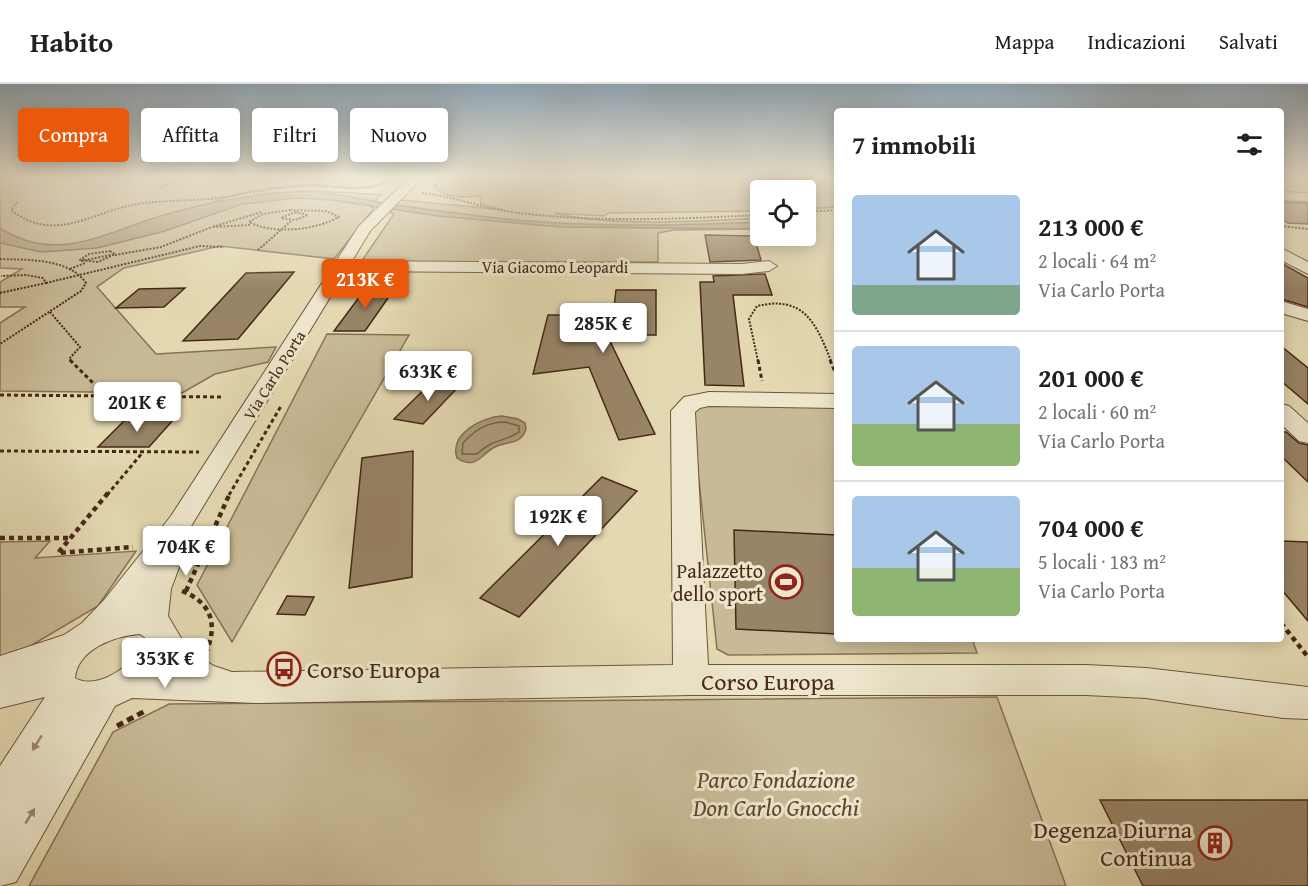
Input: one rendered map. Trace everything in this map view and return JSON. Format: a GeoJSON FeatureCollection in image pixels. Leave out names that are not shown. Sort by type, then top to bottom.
{"type":"FeatureCollection","features":[{"type":"Feature","properties":{"kind":"street","name":"Via Carlo Porta"},"geometry":{"type":"LineString","coordinates":[[89,687],[63,661],[120,604],[182,523],[377,214]]}},
{"type":"Feature","properties":{"kind":"street"},"geometry":{"type":"LineString","coordinates":[[1284,256],[1308,269]]}},
{"type":"Feature","properties":{"kind":"street","name":"Via Giacomo Leopardi"},"geometry":{"type":"LineString","coordinates":[[342,266],[734,269],[769,266]]}},
{"type":"Feature","properties":{"kind":"street"},"geometry":{"type":"LineString","coordinates":[[1284,308],[1308,315]]}},
{"type":"Feature","properties":{"kind":"street"},"geometry":{"type":"LineString","coordinates":[[691,680],[681,418],[685,407],[696,400],[834,401]]}},
{"type":"Feature","properties":{"kind":"street"},"geometry":{"type":"LineString","coordinates":[[1284,414],[1308,436]]}},
{"type":"Feature","properties":{"kind":"street","name":"Via Carlo Porta"},"geometry":{"type":"LineString","coordinates":[[155,637],[155,588],[182,523]]}},
{"type":"Feature","properties":{"kind":"street"},"geometry":{"type":"LineString","coordinates":[[0,671],[86,639],[120,623],[155,637],[144,673],[89,687],[0,803]]}},
{"type":"Feature","properties":{"kind":"street","name":"Corso Europa"},"geometry":{"type":"LineString","coordinates":[[155,637],[203,677],[228,685]]}},
{"type":"Feature","properties":{"kind":"street","name":"Corso Europa"},"geometry":{"type":"LineString","coordinates":[[0,692],[89,687],[228,685],[258,688],[691,680],[1086,680],[1146,683],[1283,702],[1308,703]]}},
{"type":"Feature","properties":{"kind":"street"},"geometry":{"type":"LineString","coordinates":[[0,866],[89,687]]}},
{"type":"Feature","properties":{"kind":"path"},"geometry":{"type":"LineString","coordinates":[[16,214],[23,220],[54,226],[102,214]]}},
{"type":"Feature","properties":{"kind":"path"},"geometry":{"type":"LineString","coordinates":[[115,254],[103,261],[80,261],[115,254],[166,246],[212,227],[254,214]]}},
{"type":"Feature","properties":{"kind":"path"},"geometry":{"type":"LineString","coordinates":[[249,221],[270,214]]}},
{"type":"Feature","properties":{"kind":"path"},"geometry":{"type":"LineString","coordinates":[[290,214],[281,217],[292,220],[308,216],[306,214]]}},
{"type":"Feature","properties":{"kind":"path"},"geometry":{"type":"LineString","coordinates":[[212,227],[314,226],[339,217],[334,214]]}},
{"type":"Feature","properties":{"kind":"path"},"geometry":{"type":"LineString","coordinates":[[558,214],[652,218],[748,214]]}},
{"type":"Feature","properties":{"kind":"path"},"geometry":{"type":"LineString","coordinates":[[250,215],[249,221],[252,225]]}},
{"type":"Feature","properties":{"kind":"path"},"geometry":{"type":"LineString","coordinates":[[258,250],[292,220]]}},
{"type":"Feature","properties":{"kind":"path"},"geometry":{"type":"LineString","coordinates":[[1284,226],[1308,229]]}},
{"type":"Feature","properties":{"kind":"path"},"geometry":{"type":"LineString","coordinates":[[0,293],[200,246],[224,247]]}},
{"type":"Feature","properties":{"kind":"path"},"geometry":{"type":"LineString","coordinates":[[0,259],[34,261],[70,269],[81,274],[86,283],[84,288],[0,344]]}},
{"type":"Feature","properties":{"kind":"path"},"geometry":{"type":"LineString","coordinates":[[70,269],[85,262]]}},
{"type":"Feature","properties":{"kind":"path"},"geometry":{"type":"LineString","coordinates":[[1,276],[34,276],[43,278],[46,283]]}},
{"type":"Feature","properties":{"kind":"path"},"geometry":{"type":"LineString","coordinates":[[766,400],[749,323],[751,312],[762,304],[787,303],[809,316],[816,325],[834,369]]}},
{"type":"Feature","properties":{"kind":"path"},"geometry":{"type":"LineString","coordinates":[[50,312],[80,347],[69,359],[105,396]]}},
{"type":"Feature","properties":{"kind":"path"},"geometry":{"type":"LineString","coordinates":[[0,395],[222,397]]}},
{"type":"Feature","properties":{"kind":"path"},"geometry":{"type":"LineString","coordinates":[[0,451],[196,453],[231,442]]}},
{"type":"Feature","properties":{"kind":"path"},"geometry":{"type":"LineString","coordinates":[[136,547],[58,553],[143,452]]}},
{"type":"Feature","properties":{"kind":"path"},"geometry":{"type":"LineString","coordinates":[[0,538],[70,538]]}},
{"type":"Feature","properties":{"kind":"path"},"geometry":{"type":"LineString","coordinates":[[1284,627],[1308,657]]}},
{"type":"Feature","properties":{"kind":"green space"},"geometry":{"type":"Polygon","coordinates":[[[0,214],[369,214],[334,259],[220,246],[124,268],[97,287],[156,354],[276,347],[268,362],[215,374],[182,393],[0,391],[0,323],[25,307],[0,307],[0,282],[22,269],[0,268],[0,214]]]}},
{"type":"Feature","properties":{"kind":"green space"},"geometry":{"type":"Polygon","coordinates":[[[394,214],[562,214],[629,222],[750,218],[750,229],[674,230],[658,233],[658,262],[361,262],[394,214]]]}},
{"type":"Feature","properties":{"kind":"green space"},"geometry":{"type":"Polygon","coordinates":[[[578,214],[607,214],[604,216],[578,214]]]}},
{"type":"Feature","properties":{"kind":"green space"},"geometry":{"type":"Polygon","coordinates":[[[327,334],[409,335],[232,642],[197,585],[327,334]]]}},
{"type":"Feature","properties":{"kind":"green space"},"geometry":{"type":"Polygon","coordinates":[[[701,406],[834,406],[834,642],[973,642],[977,653],[728,655],[717,649],[692,415],[701,406]]]}},
{"type":"Feature","properties":{"kind":"green space"},"geometry":{"type":"Polygon","coordinates":[[[50,541],[35,558],[136,551],[98,606],[10,658],[0,658],[0,542],[50,541]]]}},
{"type":"Feature","properties":{"kind":"green space","name":"Parco Fondazione Don Carlo Gnocchi"},"geometry":{"type":"Polygon","coordinates":[[[997,697],[1066,886],[29,886],[113,732],[169,704],[997,697]]]}},
{"type":"Feature","properties":{"kind":"water"},"geometry":{"type":"Polygon","coordinates":[[[167,214],[212,214],[165,231],[97,248],[41,252],[0,243],[0,228],[22,239],[43,244],[65,244],[107,235],[167,214]]]}},
{"type":"Feature","properties":{"kind":"water"},"geometry":{"type":"Polygon","coordinates":[[[427,214],[470,214],[549,223],[619,225],[750,222],[750,229],[561,227],[427,214]]]}},
{"type":"Feature","properties":{"kind":"water"},"geometry":{"type":"Polygon","coordinates":[[[502,416],[525,423],[526,429],[521,438],[495,447],[474,462],[464,462],[457,458],[456,449],[462,434],[477,423],[502,416]]]}},
{"type":"Feature","properties":{"kind":"building"},"geometry":{"type":"Polygon","coordinates":[[[1284,214],[1308,214],[1308,224],[1288,223],[1284,220],[1284,214]]]}},
{"type":"Feature","properties":{"kind":"building"},"geometry":{"type":"Polygon","coordinates":[[[705,235],[750,236],[750,246],[757,246],[761,260],[710,262],[705,235]]]}},
{"type":"Feature","properties":{"kind":"building"},"geometry":{"type":"Polygon","coordinates":[[[1284,265],[1308,278],[1308,307],[1284,300],[1284,265]]]}},
{"type":"Feature","properties":{"kind":"building"},"geometry":{"type":"Polygon","coordinates":[[[294,272],[238,339],[183,341],[246,273],[294,272]]]}},
{"type":"Feature","properties":{"kind":"building"},"geometry":{"type":"Polygon","coordinates":[[[765,274],[772,295],[733,295],[744,386],[705,385],[700,282],[714,282],[713,276],[765,274]]]}},
{"type":"Feature","properties":{"kind":"building"},"geometry":{"type":"Polygon","coordinates":[[[185,288],[164,307],[116,308],[139,289],[185,288]]]}},
{"type":"Feature","properties":{"kind":"building"},"geometry":{"type":"Polygon","coordinates":[[[366,288],[395,288],[365,331],[334,331],[366,288]]]}},
{"type":"Feature","properties":{"kind":"building"},"geometry":{"type":"Polygon","coordinates":[[[616,290],[656,290],[656,335],[607,335],[655,434],[619,440],[589,367],[533,374],[548,315],[613,315],[616,290]]]}},
{"type":"Feature","properties":{"kind":"building"},"geometry":{"type":"Polygon","coordinates":[[[1284,348],[1308,368],[1308,404],[1284,384],[1284,348]]]}},
{"type":"Feature","properties":{"kind":"building"},"geometry":{"type":"Polygon","coordinates":[[[435,379],[462,383],[423,424],[394,419],[435,379]]]}},
{"type":"Feature","properties":{"kind":"building"},"geometry":{"type":"Polygon","coordinates":[[[174,419],[149,447],[98,447],[125,420],[174,419]]]}},
{"type":"Feature","properties":{"kind":"building"},"geometry":{"type":"Polygon","coordinates":[[[1284,432],[1299,443],[1308,445],[1308,482],[1284,459],[1284,432]]]}},
{"type":"Feature","properties":{"kind":"building"},"geometry":{"type":"Polygon","coordinates":[[[413,451],[412,577],[349,588],[362,458],[413,451]]]}},
{"type":"Feature","properties":{"kind":"building"},"geometry":{"type":"Polygon","coordinates":[[[602,477],[637,491],[519,617],[480,598],[602,477]]]}},
{"type":"Feature","properties":{"kind":"building","name":"Palazzetto dello sport"},"geometry":{"type":"Polygon","coordinates":[[[734,530],[834,535],[834,634],[736,629],[734,530]]]}},
{"type":"Feature","properties":{"kind":"building"},"geometry":{"type":"Polygon","coordinates":[[[1284,541],[1308,542],[1308,621],[1284,593],[1284,541]]]}},
{"type":"Feature","properties":{"kind":"building"},"geometry":{"type":"Polygon","coordinates":[[[287,596],[314,597],[305,615],[277,614],[287,596]]]}},
{"type":"Feature","properties":{"kind":"building","name":"Degenza Diurna Continua"},"geometry":{"type":"Polygon","coordinates":[[[1100,800],[1308,800],[1308,886],[1143,886],[1100,800]]]}},
{"type":"Feature","properties":{"kind":"place","name":"Palazzetto dello sport"},"geometry":{"type":"Point","coordinates":[786,582]}},
{"type":"Feature","properties":{"kind":"place","name":"Corso Europa"},"geometry":{"type":"Point","coordinates":[284,669]}},
{"type":"Feature","properties":{"kind":"place","name":"Degenza Diurna Continua"},"geometry":{"type":"Point","coordinates":[1215,843]}}]}
